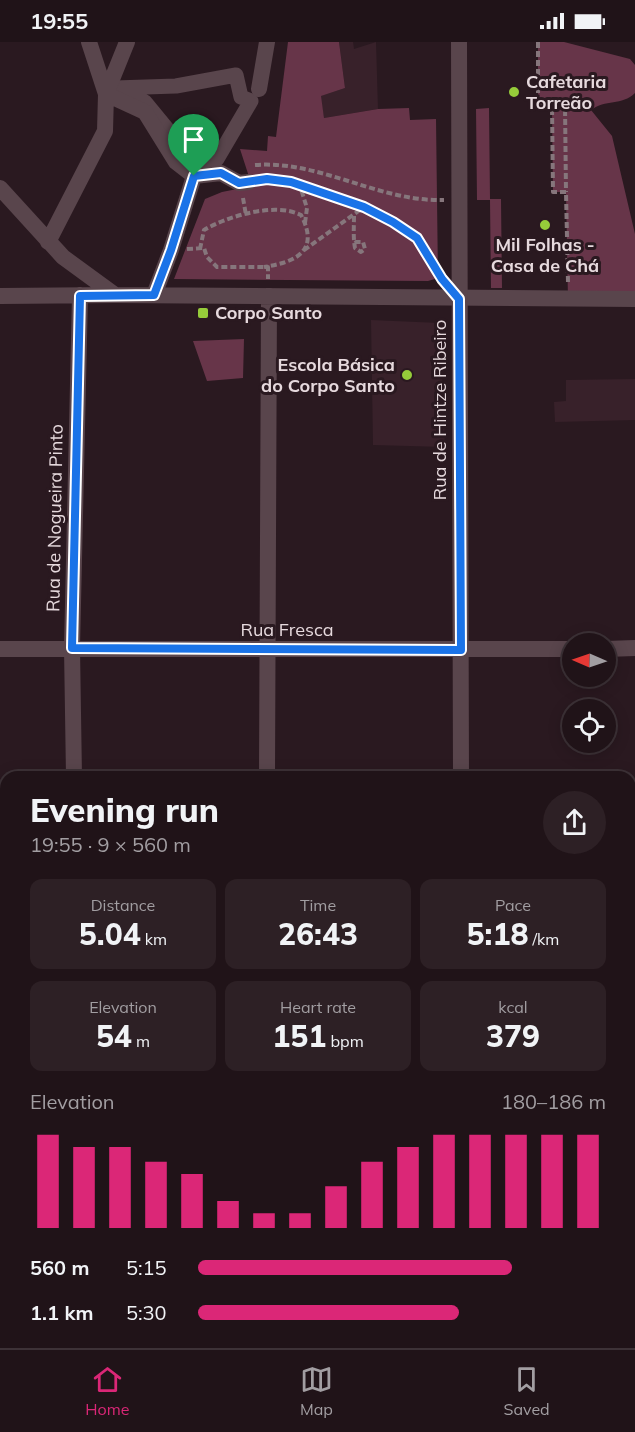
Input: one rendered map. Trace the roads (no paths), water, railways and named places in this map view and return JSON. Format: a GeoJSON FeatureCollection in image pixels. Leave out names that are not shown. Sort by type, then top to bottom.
{"type":"FeatureCollection","features":[{"type":"Feature","properties":{"kind":"street"},"geometry":{"type":"LineString","coordinates":[[48,242],[105,131],[106,94],[89,42]]}},
{"type":"Feature","properties":{"kind":"street"},"geometry":{"type":"LineString","coordinates":[[106,94],[127,42]]}},
{"type":"Feature","properties":{"kind":"street"},"geometry":{"type":"LineString","coordinates":[[259,89],[267,42]]}},
{"type":"Feature","properties":{"kind":"street","name":"Rua de Hintze Ribeiro"},"geometry":{"type":"LineString","coordinates":[[459,42],[461,771]]}},
{"type":"Feature","properties":{"kind":"street"},"geometry":{"type":"LineString","coordinates":[[236,75],[242,97],[250,101],[217,159],[179,161],[168,130],[145,102],[115,88],[176,86],[236,75]]}},
{"type":"Feature","properties":{"kind":"street"},"geometry":{"type":"LineString","coordinates":[[106,94],[145,112],[176,162],[194,176],[221,173],[239,183],[247,174]]}},
{"type":"Feature","properties":{"kind":"street"},"geometry":{"type":"LineString","coordinates":[[154,295],[194,176]]}},
{"type":"Feature","properties":{"kind":"street"},"geometry":{"type":"LineString","coordinates":[[0,188],[48,242],[115,295]]}},
{"type":"Feature","properties":{"kind":"street"},"geometry":{"type":"LineString","coordinates":[[0,296],[635,299]]}},
{"type":"Feature","properties":{"kind":"street","name":"Rua de Nogueira Pinto"},"geometry":{"type":"LineString","coordinates":[[74,771],[72,648],[80,296]]}},
{"type":"Feature","properties":{"kind":"street"},"geometry":{"type":"LineString","coordinates":[[267,771],[269,296]]}},
{"type":"Feature","properties":{"kind":"street"},"geometry":{"type":"LineString","coordinates":[[616,649],[635,648]]}},
{"type":"Feature","properties":{"kind":"street","name":"Rua Fresca"},"geometry":{"type":"LineString","coordinates":[[0,649],[562,649]]}},
{"type":"Feature","properties":{"kind":"place","name":"Cafetaria Torreão"},"geometry":{"type":"Point","coordinates":[514,92]}},
{"type":"Feature","properties":{"kind":"place","name":"Mil Folhas - Casa de Chá"},"geometry":{"type":"Point","coordinates":[545,225]}},
{"type":"Feature","properties":{"kind":"place","name":"Corpo Santo"},"geometry":{"type":"Point","coordinates":[203,313]}},
{"type":"Feature","properties":{"kind":"place","name":"Escola Básica do Corpo Santo"},"geometry":{"type":"Point","coordinates":[407,375]}}]}
